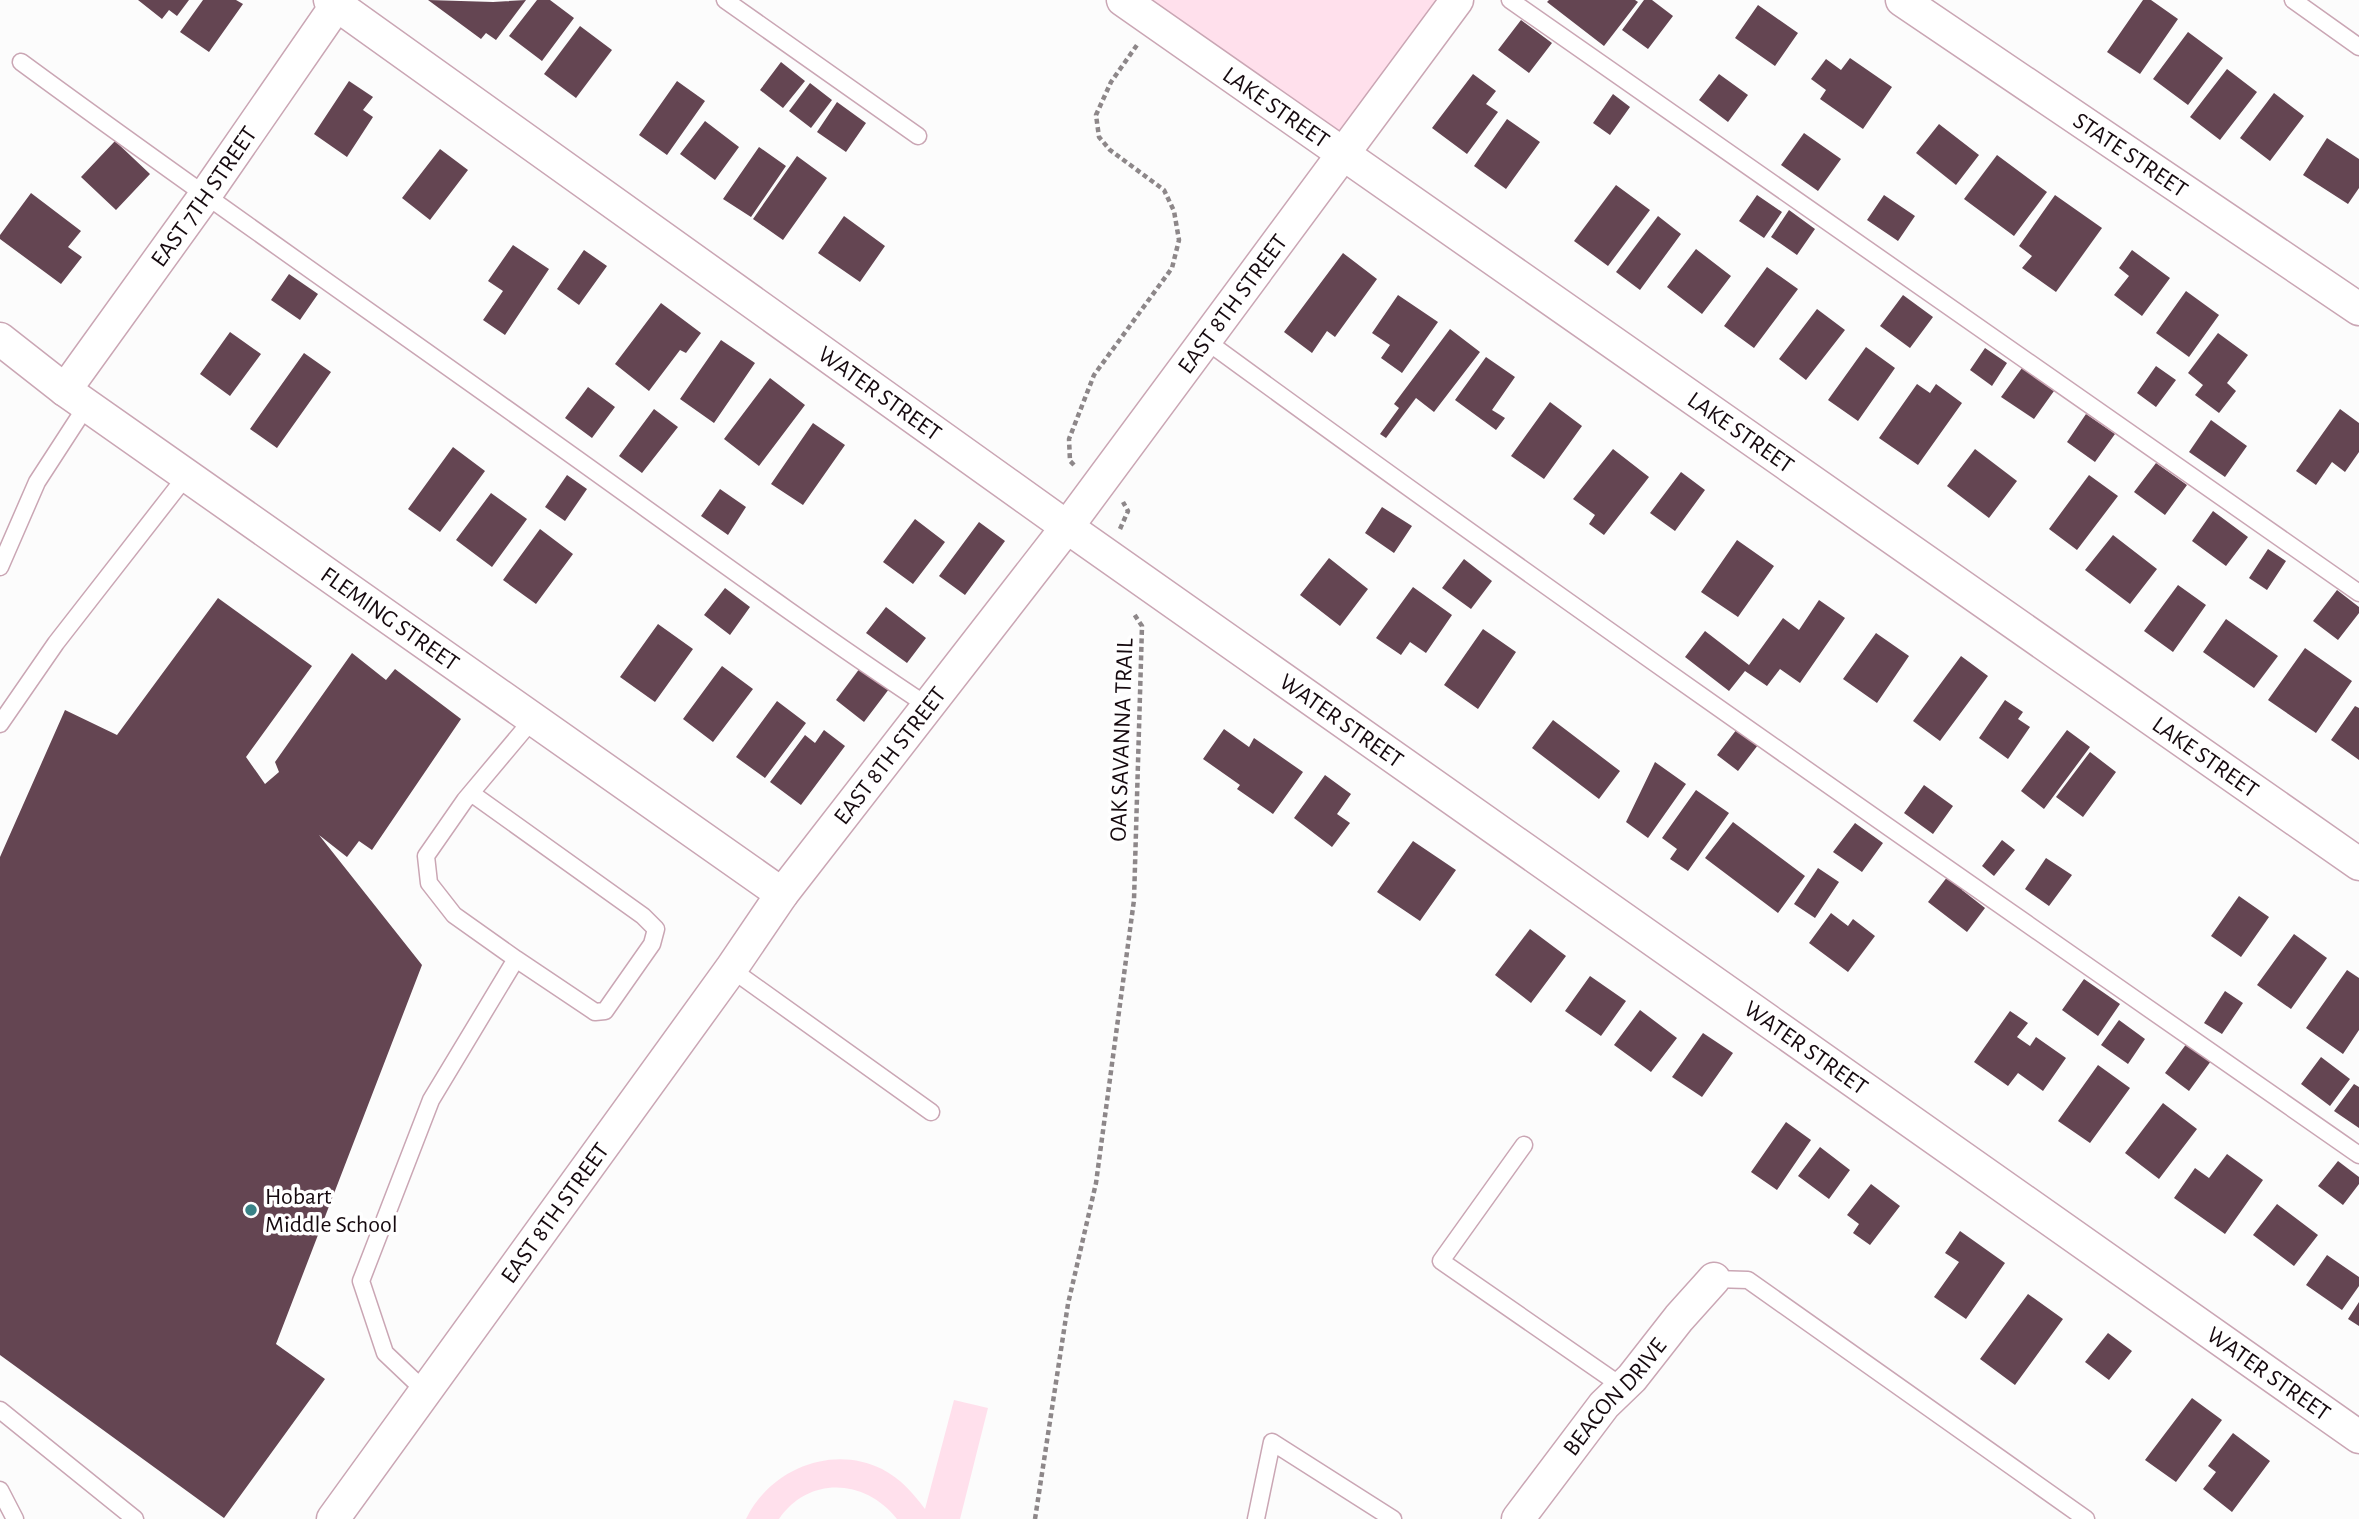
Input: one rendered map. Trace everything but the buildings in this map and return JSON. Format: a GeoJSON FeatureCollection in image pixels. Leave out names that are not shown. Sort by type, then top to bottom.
{"type":"FeatureCollection","features":[{"type":"Feature","properties":{"kind":"street","name":"LAKE STREET"},"geometry":{"type":"LineString","coordinates":[[1123,0],[2359,864]]}},
{"type":"Feature","properties":{"kind":"street","name":"EAST 8TH STREET"},"geometry":{"type":"LineString","coordinates":[[333,1519],[782,894],[1067,527],[1457,0]]}},
{"type":"Feature","properties":{"kind":"street","name":"STATE STREET"},"geometry":{"type":"LineString","coordinates":[[1902,0],[2354,296]]}},
{"type":"Feature","properties":{"kind":"street","name":"EAST 7TH STREET"},"geometry":{"type":"LineString","coordinates":[[76,398],[205,197],[336,2]]}},
{"type":"Feature","properties":{"kind":"street","name":"WATER STREET"},"geometry":{"type":"LineString","coordinates":[[336,2],[1067,527],[2359,1437]]}},
{"type":"Feature","properties":{"kind":"street","name":"FLEMING STREET"},"geometry":{"type":"LineString","coordinates":[[0,340],[76,398],[782,894]]}},
{"type":"Feature","properties":{"kind":"street","name":"BEACON DRIVE"},"geometry":{"type":"LineString","coordinates":[[1518,1519],[1550,1479],[1580,1434],[1714,1279]]}},
{"type":"Feature","properties":{"kind":"lane"},"geometry":{"type":"LineString","coordinates":[[725,0],[918,136]]}},
{"type":"Feature","properties":{"kind":"lane"},"geometry":{"type":"LineString","coordinates":[[1510,0],[2359,593]]}},
{"type":"Feature","properties":{"kind":"lane"},"geometry":{"type":"LineString","coordinates":[[2293,0],[2359,47]]}},
{"type":"Feature","properties":{"kind":"lane"},"geometry":{"type":"LineString","coordinates":[[21,62],[205,197],[928,706]]}},
{"type":"Feature","properties":{"kind":"lane"},"geometry":{"type":"LineString","coordinates":[[1205,340],[1600,624],[2359,1156]]}},
{"type":"Feature","properties":{"kind":"lane"},"geometry":{"type":"LineString","coordinates":[[0,567],[76,398]]}},
{"type":"Feature","properties":{"kind":"lane"},"geometry":{"type":"LineString","coordinates":[[0,724],[56,643],[187,475]]}},
{"type":"Feature","properties":{"kind":"lane"},"geometry":{"type":"LineString","coordinates":[[471,793],[643,916],[656,929],[652,944],[605,1010],[595,1012],[454,915],[429,883],[426,856],[471,793],[533,719]]}},
{"type":"Feature","properties":{"kind":"lane"},"geometry":{"type":"LineString","coordinates":[[425,1391],[385,1353],[360,1281],[431,1100],[516,959]]}},
{"type":"Feature","properties":{"kind":"lane"},"geometry":{"type":"LineString","coordinates":[[730,969],[931,1112]]}},
{"type":"Feature","properties":{"kind":"lane"},"geometry":{"type":"LineString","coordinates":[[1524,1145],[1441,1261],[1623,1387]]}},
{"type":"Feature","properties":{"kind":"lane"},"geometry":{"type":"LineString","coordinates":[[1714,1279],[1748,1280],[2086,1519]]}},
{"type":"Feature","properties":{"kind":"lane"},"geometry":{"type":"LineString","coordinates":[[0,1410],[135,1519]]}},
{"type":"Feature","properties":{"kind":"lane"},"geometry":{"type":"LineString","coordinates":[[1256,1519],[1272,1442],[1393,1519]]}},
{"type":"Feature","properties":{"kind":"lane"},"geometry":{"type":"LineString","coordinates":[[0,1490],[15,1519]]}},
{"type":"Feature","properties":{"kind":"path"},"geometry":{"type":"LineString","coordinates":[[1103,552],[1121,529],[1128,511],[1120,499],[1070,461],[1069,439],[1094,375],[1172,268],[1179,240],[1174,211],[1164,190],[1110,150],[1098,137],[1096,115],[1111,82],[1154,21]]}},
{"type":"Feature","properties":{"kind":"path","name":"OAK SAVANNA TRAIL"},"geometry":{"type":"LineString","coordinates":[[1035,1519],[1068,1304],[1096,1183],[1134,900],[1142,626],[1126,608]]}},
{"type":"Feature","properties":{"kind":"shaded area"},"geometry":{"type":"Polygon","coordinates":[[[1140,0],[1448,0],[1343,142],[1140,0]]]}},
{"type":"Feature","properties":{"kind":"shaded area"},"geometry":{"type":"Polygon","coordinates":[[[954,1400],[988,1408],[960,1519],[897,1519],[870,1496],[838,1488],[821,1489],[806,1495],[791,1505],[779,1519],[746,1519],[757,1501],[786,1475],[804,1466],[843,1459],[863,1462],[889,1473],[916,1497],[925,1509],[954,1400]]]}},
{"type":"Feature","properties":{"kind":"place","name":"Hobart Middle School"},"geometry":{"type":"Point","coordinates":[251,1210]}}]}
